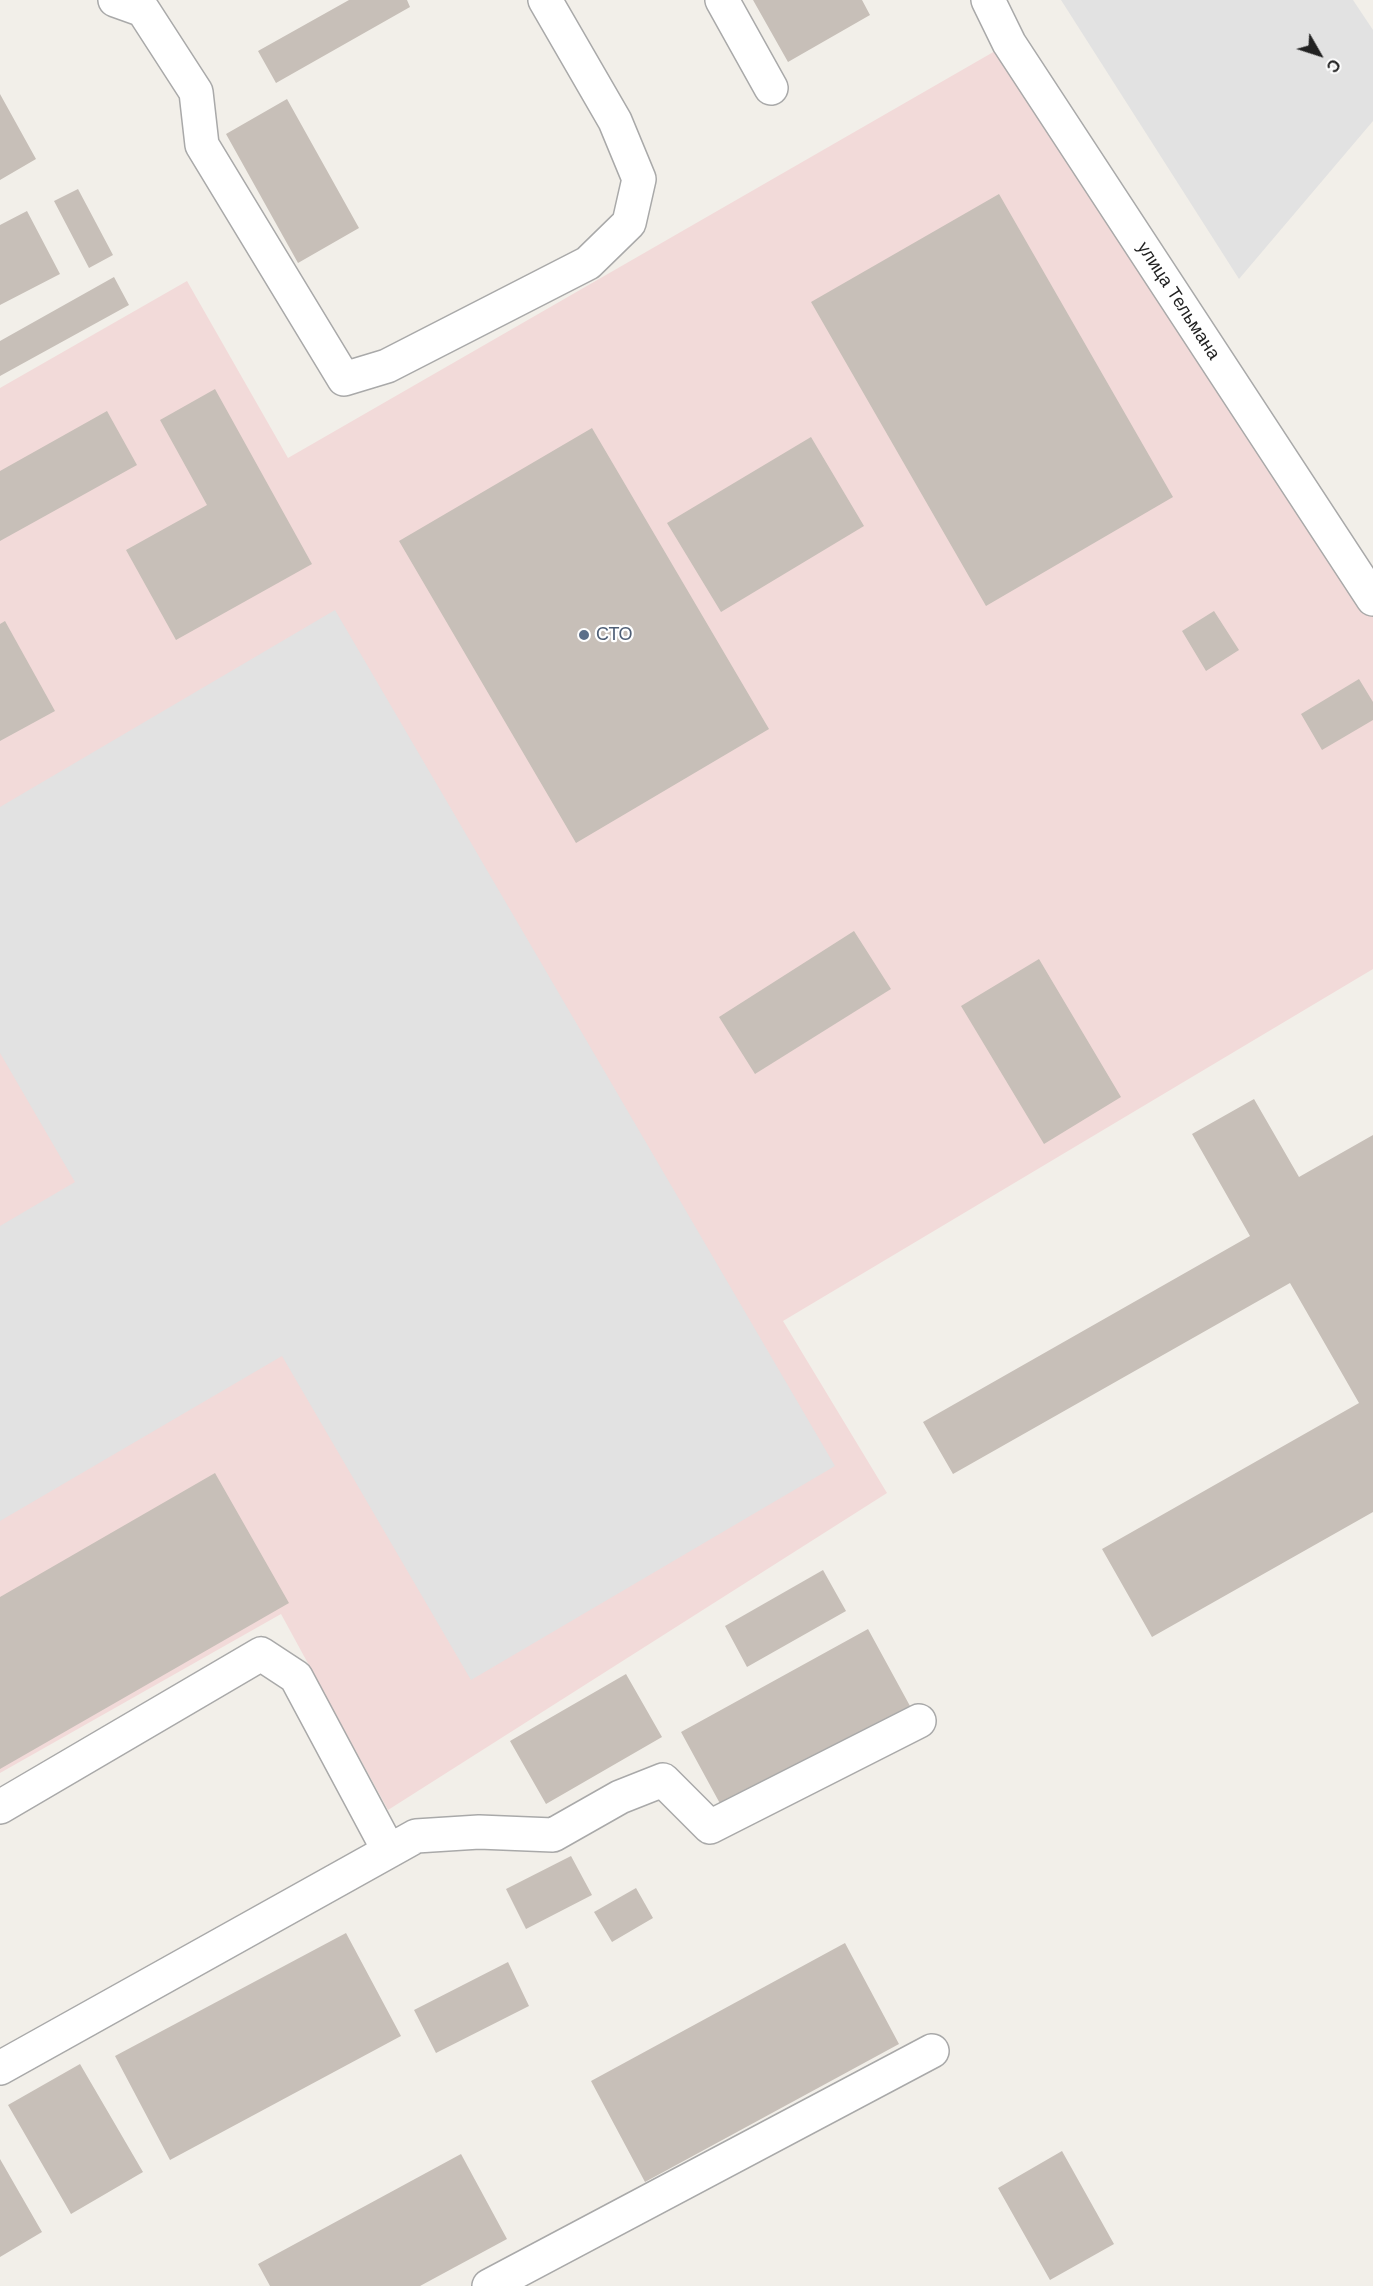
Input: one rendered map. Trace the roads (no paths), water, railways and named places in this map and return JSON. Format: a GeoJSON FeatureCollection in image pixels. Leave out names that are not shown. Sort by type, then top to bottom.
{"type":"FeatureCollection","features":[{"type":"Feature","properties":{"kind":"street"},"geometry":{"type":"LineString","coordinates":[[115,0],[143,10],[196,92],[202,145],[344,379],[387,366],[588,263],[628,223],[639,179],[615,121],[545,0]]}},
{"type":"Feature","properties":{"kind":"street"},"geometry":{"type":"LineString","coordinates":[[722,0],[771,88]]}},
{"type":"Feature","properties":{"kind":"street","name":"улица Тельмана"},"geometry":{"type":"LineString","coordinates":[[988,0],[1014,51],[1373,599]]}},
{"type":"Feature","properties":{"kind":"street"},"geometry":{"type":"LineString","coordinates":[[0,1807],[261,1654],[296,1677],[389,1851]]}},
{"type":"Feature","properties":{"kind":"street"},"geometry":{"type":"LineString","coordinates":[[0,2068],[416,1836],[479,1832],[554,1835],[620,1797],[663,1780],[710,1827],[919,1721]]}},
{"type":"Feature","properties":{"kind":"street"},"geometry":{"type":"LineString","coordinates":[[489,2286],[932,2051]]}},
{"type":"Feature","properties":{"kind":"place","name":"СТО"},"geometry":{"type":"Point","coordinates":[584,635]}}]}
